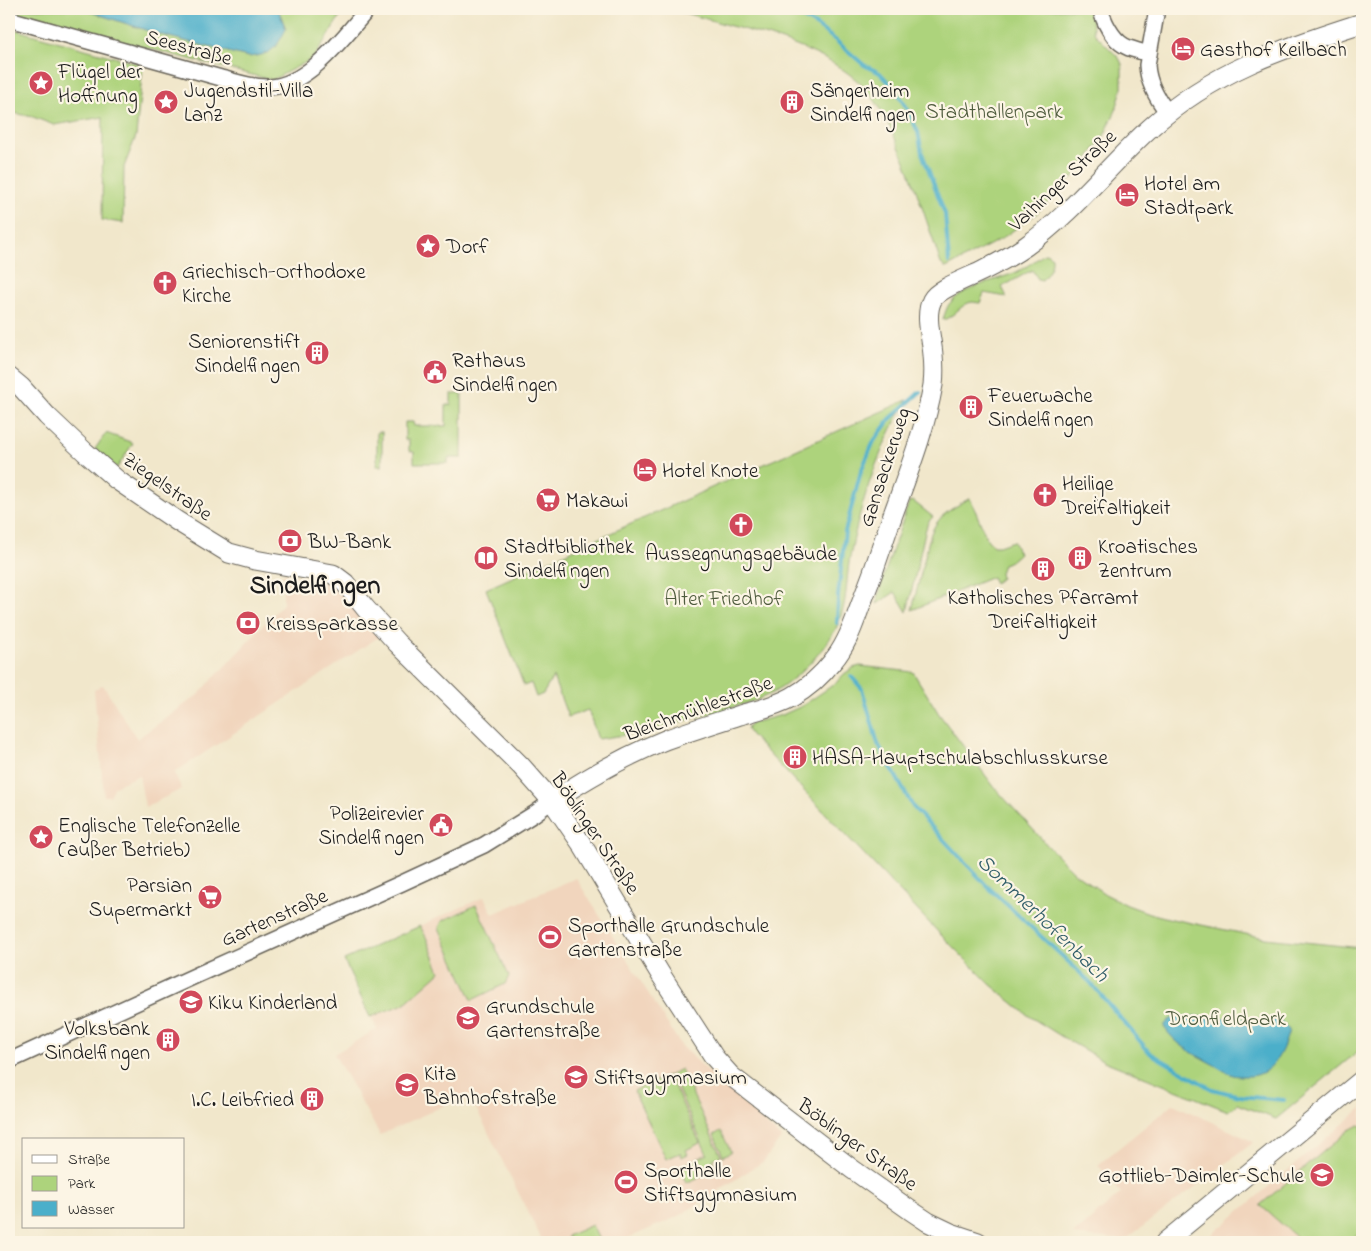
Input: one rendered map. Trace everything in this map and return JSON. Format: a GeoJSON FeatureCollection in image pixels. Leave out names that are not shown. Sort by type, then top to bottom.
{"type":"FeatureCollection","features":[{"type":"Feature","properties":{"kind":"main road","name":"Vaihinger Straße"},"geometry":{"type":"LineString","coordinates":[[931,302],[942,290],[1013,254],[1044,233],[1136,141],[1168,113],[1195,93],[1232,72],[1264,58],[1309,40],[1362,23]]}},
{"type":"Feature","properties":{"kind":"main road","name":"Gansackerweg"},"geometry":{"type":"LineString","coordinates":[[846,641],[867,590],[922,430],[934,372],[929,320],[931,302]]}},
{"type":"Feature","properties":{"kind":"main road","name":"Ziegelstraße"},"geometry":{"type":"LineString","coordinates":[[9,377],[21,387],[47,416],[117,480],[171,517],[229,553],[255,560],[333,574]]}},
{"type":"Feature","properties":{"kind":"main road","name":"Böblinger Straße"},"geometry":{"type":"LineString","coordinates":[[333,574],[345,584],[397,643],[515,760],[552,801],[581,843],[656,967],[711,1052],[731,1076],[852,1169],[910,1210],[928,1222],[951,1233],[978,1242]]}},
{"type":"Feature","properties":{"kind":"main road","name":"Bleichmühlestraße"},"geometry":{"type":"LineString","coordinates":[[552,801],[606,768],[642,750],[694,730],[770,706],[792,697],[810,685],[823,672],[835,659],[846,641]]}},
{"type":"Feature","properties":{"kind":"main road"},"geometry":{"type":"LineString","coordinates":[[1165,1242],[1181,1235],[1362,1080]]}},
{"type":"Feature","properties":{"kind":"street","name":"Seestraße"},"geometry":{"type":"LineString","coordinates":[[9,19],[212,76],[254,86],[269,87],[289,83],[318,64],[368,9]]}},
{"type":"Feature","properties":{"kind":"street"},"geometry":{"type":"LineString","coordinates":[[1100,9],[1108,27],[1119,42],[1127,48],[1149,54]]}},
{"type":"Feature","properties":{"kind":"street"},"geometry":{"type":"LineString","coordinates":[[1157,9],[1147,65],[1148,74],[1159,100],[1168,113]]}},
{"type":"Feature","properties":{"kind":"street","name":"Gartenstraße"},"geometry":{"type":"LineString","coordinates":[[9,1061],[484,845],[552,801]]}},
{"type":"Feature","properties":{"kind":"shaded area"},"geometry":{"type":"Polygon","coordinates":[[[283,573],[325,582],[332,586],[342,593],[380,636],[174,773],[182,789],[145,807],[139,775],[115,786],[110,796],[104,796],[94,690],[103,685],[137,739],[198,695],[283,604],[283,573]]]}},
{"type":"Feature","properties":{"kind":"shaded area","name":"Stiftsgymnasium"},"geometry":{"type":"Polygon","coordinates":[[[576,878],[682,1047],[781,1138],[764,1161],[679,1216],[619,1242],[543,1242],[469,1094],[380,1135],[334,1054],[377,1029],[344,960],[484,897],[493,914],[576,878]]]}},
{"type":"Feature","properties":{"kind":"shaded area"},"geometry":{"type":"Polygon","coordinates":[[[1173,1104],[1254,1142],[1125,1240],[1073,1235],[1121,1193],[1098,1165],[1173,1104]]]}},
{"type":"Feature","properties":{"kind":"shaded area","name":"Gottlieb-Daimler-Schule"},"geometry":{"type":"Polygon","coordinates":[[[1362,1108],[1362,1242],[1203,1242],[1362,1108]]]}},
{"type":"Feature","properties":{"kind":"green space"},"geometry":{"type":"Polygon","coordinates":[[[9,9],[82,9],[158,34],[248,57],[286,29],[278,9],[348,9],[337,21],[314,58],[272,80],[9,13],[9,9]]]}},
{"type":"Feature","properties":{"kind":"green space","name":"Stadthallenpark"},"geometry":{"type":"Polygon","coordinates":[[[669,9],[1090,9],[1094,33],[1119,58],[1122,64],[1122,88],[1116,110],[1102,140],[1078,172],[1036,214],[1001,239],[946,268],[941,264],[922,206],[890,127],[874,99],[856,80],[824,58],[787,42],[669,9]]]}},
{"type":"Feature","properties":{"kind":"green space"},"geometry":{"type":"Polygon","coordinates":[[[9,28],[143,65],[136,136],[124,167],[123,223],[102,220],[103,117],[54,125],[33,117],[9,112],[9,28]]]}},
{"type":"Feature","properties":{"kind":"green space"},"geometry":{"type":"Polygon","coordinates":[[[1046,253],[1052,257],[1052,264],[1042,280],[1038,279],[1032,270],[1002,287],[1007,297],[984,293],[980,303],[968,303],[943,320],[948,306],[957,297],[980,285],[1017,272],[1046,253]]]}},
{"type":"Feature","properties":{"kind":"green space"},"geometry":{"type":"Polygon","coordinates":[[[451,394],[462,394],[462,458],[448,458],[448,463],[414,463],[414,452],[409,451],[409,440],[405,440],[405,422],[413,422],[414,426],[446,426],[446,405],[451,405],[451,394]]]}},
{"type":"Feature","properties":{"kind":"green space","name":"Alter Friedhof"},"geometry":{"type":"Polygon","coordinates":[[[907,400],[880,455],[860,512],[848,568],[845,600],[837,626],[817,656],[790,682],[757,700],[651,730],[598,739],[588,710],[568,717],[553,677],[543,694],[536,697],[531,683],[524,686],[486,589],[907,400]]]}},
{"type":"Feature","properties":{"kind":"green space"},"geometry":{"type":"Polygon","coordinates":[[[377,432],[382,432],[382,466],[377,466],[377,432]]]}},
{"type":"Feature","properties":{"kind":"green space"},"geometry":{"type":"Polygon","coordinates":[[[106,433],[133,443],[117,468],[95,449],[106,433]]]}},
{"type":"Feature","properties":{"kind":"green space"},"geometry":{"type":"Polygon","coordinates":[[[970,498],[987,539],[993,546],[1013,541],[1019,554],[1011,561],[1003,564],[1000,573],[1001,578],[995,583],[992,577],[912,610],[930,536],[937,522],[946,513],[970,498]]]}},
{"type":"Feature","properties":{"kind":"green space"},"geometry":{"type":"Polygon","coordinates":[[[913,501],[933,517],[928,522],[925,532],[907,612],[895,592],[877,604],[881,584],[909,502],[913,501]]]}},
{"type":"Feature","properties":{"kind":"green space","name":"Dronfieldpark"},"geometry":{"type":"Polygon","coordinates":[[[860,666],[913,672],[939,714],[995,788],[1075,873],[1105,894],[1127,905],[1172,919],[1265,938],[1362,948],[1362,1048],[1276,1119],[1237,1104],[1228,1111],[1104,1061],[1029,1016],[990,984],[940,934],[747,729],[752,723],[782,715],[802,706],[836,683],[844,674],[860,666]]]}},
{"type":"Feature","properties":{"kind":"green space"},"geometry":{"type":"Polygon","coordinates":[[[476,905],[509,976],[505,984],[472,1000],[439,928],[442,921],[476,905]]]}},
{"type":"Feature","properties":{"kind":"green space","name":"Grundschule Gartenstraße"},"geometry":{"type":"Polygon","coordinates":[[[420,926],[440,972],[404,1004],[370,1017],[344,960],[420,926]]]}},
{"type":"Feature","properties":{"kind":"green space"},"geometry":{"type":"Polygon","coordinates":[[[681,1069],[721,1156],[713,1159],[717,1169],[686,1183],[679,1167],[707,1154],[671,1074],[681,1069]]]}},
{"type":"Feature","properties":{"kind":"green space"},"geometry":{"type":"Polygon","coordinates":[[[669,1075],[700,1143],[686,1150],[688,1154],[682,1157],[680,1153],[666,1159],[634,1091],[648,1084],[648,1082],[669,1075]]]}},
{"type":"Feature","properties":{"kind":"green space","name":"Gottlieb-Daimler-Schule"},"geometry":{"type":"Polygon","coordinates":[[[1359,1125],[1362,1126],[1362,1229],[1350,1242],[1302,1242],[1260,1205],[1349,1130],[1359,1125]]]}},
{"type":"Feature","properties":{"kind":"green space"},"geometry":{"type":"Polygon","coordinates":[[[721,1131],[731,1152],[723,1156],[714,1135],[721,1131]]]}},
{"type":"Feature","properties":{"kind":"green space"},"geometry":{"type":"Polygon","coordinates":[[[592,1225],[600,1242],[570,1242],[567,1236],[592,1225]]]}},
{"type":"Feature","properties":{"kind":"water"},"geometry":{"type":"Polygon","coordinates":[[[82,9],[278,9],[286,29],[272,50],[262,55],[248,57],[158,34],[82,9]]]}},
{"type":"Feature","properties":{"kind":"water"},"geometry":{"type":"Polygon","coordinates":[[[1197,1016],[1213,1020],[1229,1018],[1277,1020],[1283,1023],[1289,1030],[1279,1055],[1269,1068],[1254,1076],[1236,1076],[1184,1048],[1164,1027],[1173,1018],[1197,1016]]]}},
{"type":"Feature","properties":{"kind":"waterway","name":"Sommerhofenbach"},"geometry":{"type":"LineString","coordinates":[[754,9],[772,14],[800,16],[834,39],[864,65],[880,73],[891,85],[907,108],[918,132],[922,153],[945,214],[949,262]]}},
{"type":"Feature","properties":{"kind":"waterway","name":"Sommerhofenbach"},"geometry":{"type":"LineString","coordinates":[[837,623],[845,532],[861,471],[874,441],[890,419],[920,392]]}},
{"type":"Feature","properties":{"kind":"waterway","name":"Sommerhofenbach"},"geometry":{"type":"LineString","coordinates":[[851,676],[862,689],[878,744],[913,807],[987,886],[1090,982],[1150,1053],[1212,1089],[1240,1096],[1284,1100]]}},
{"type":"Feature","properties":{"kind":"place","name":"Gasthof Keilbach"},"geometry":{"type":"Point","coordinates":[1183,49]}},
{"type":"Feature","properties":{"kind":"place","name":"Flügel der Hoffnung"},"geometry":{"type":"Point","coordinates":[41,83]}},
{"type":"Feature","properties":{"kind":"place","name":"Jugendstil-Villa Lanz"},"geometry":{"type":"Point","coordinates":[166,102]}},
{"type":"Feature","properties":{"kind":"place","name":"Sängerheim Sindelfingen"},"geometry":{"type":"Point","coordinates":[792,102]}},
{"type":"Feature","properties":{"kind":"place","name":"Hotel am Stadtpark"},"geometry":{"type":"Point","coordinates":[1127,195]}},
{"type":"Feature","properties":{"kind":"place","name":"Dorf"},"geometry":{"type":"Point","coordinates":[428,246]}},
{"type":"Feature","properties":{"kind":"place","name":"Griechisch-Orthodoxe Kirche"},"geometry":{"type":"Point","coordinates":[165,283]}},
{"type":"Feature","properties":{"kind":"place","name":"Seniorenstift Sindelfingen"},"geometry":{"type":"Point","coordinates":[317,353]}},
{"type":"Feature","properties":{"kind":"place","name":"Rathaus Sindelfingen"},"geometry":{"type":"Point","coordinates":[435,372]}},
{"type":"Feature","properties":{"kind":"place","name":"Feuerwache Sindelfingen"},"geometry":{"type":"Point","coordinates":[971,407]}},
{"type":"Feature","properties":{"kind":"place","name":"Hotel Knote"},"geometry":{"type":"Point","coordinates":[645,470]}},
{"type":"Feature","properties":{"kind":"place","name":"Heilige Dreifaltigkeit"},"geometry":{"type":"Point","coordinates":[1045,495]}},
{"type":"Feature","properties":{"kind":"place","name":"Makawi"},"geometry":{"type":"Point","coordinates":[548,500]}},
{"type":"Feature","properties":{"kind":"place","name":"Aussegnungsgebäude"},"geometry":{"type":"Point","coordinates":[741,525]}},
{"type":"Feature","properties":{"kind":"place","name":"BW-Bank"},"geometry":{"type":"Point","coordinates":[290,541]}},
{"type":"Feature","properties":{"kind":"place","name":"Stadtbibliothek Sindelfingen"},"geometry":{"type":"Point","coordinates":[486,558]}},
{"type":"Feature","properties":{"kind":"place","name":"Kroatisches Zentrum"},"geometry":{"type":"Point","coordinates":[1080,558]}},
{"type":"Feature","properties":{"kind":"place","name":"Katholisches Pfarramt Dreifaltigkeit"},"geometry":{"type":"Point","coordinates":[1043,569]}},
{"type":"Feature","properties":{"kind":"place","name":"Kreissparkasse"},"geometry":{"type":"Point","coordinates":[248,623]}},
{"type":"Feature","properties":{"kind":"place","name":"HASA-Hauptschulabschlusskurse"},"geometry":{"type":"Point","coordinates":[795,757]}},
{"type":"Feature","properties":{"kind":"place","name":"Polizeirevier Sindelfingen"},"geometry":{"type":"Point","coordinates":[441,825]}},
{"type":"Feature","properties":{"kind":"place","name":"Englische Telefonzelle (außer Betrieb)"},"geometry":{"type":"Point","coordinates":[41,837]}},
{"type":"Feature","properties":{"kind":"place","name":"Parsian Supermarkt"},"geometry":{"type":"Point","coordinates":[210,897]}},
{"type":"Feature","properties":{"kind":"place","name":"Sporthalle Grundschule Gartenstraße"},"geometry":{"type":"Point","coordinates":[550,937]}},
{"type":"Feature","properties":{"kind":"place","name":"Kiku Kinderland"},"geometry":{"type":"Point","coordinates":[191,1002]}},
{"type":"Feature","properties":{"kind":"place","name":"Grundschule Gartenstraße"},"geometry":{"type":"Point","coordinates":[468,1018]}},
{"type":"Feature","properties":{"kind":"place","name":"Volksbank Sindelfingen"},"geometry":{"type":"Point","coordinates":[168,1040]}},
{"type":"Feature","properties":{"kind":"place","name":"Stiftsgymnasium"},"geometry":{"type":"Point","coordinates":[576,1077]}},
{"type":"Feature","properties":{"kind":"place","name":"Kita Bahnhofstraße"},"geometry":{"type":"Point","coordinates":[407,1085]}},
{"type":"Feature","properties":{"kind":"place","name":"I.C. Leibfried"},"geometry":{"type":"Point","coordinates":[312,1099]}},
{"type":"Feature","properties":{"kind":"place","name":"Gottlieb-Daimler-Schule"},"geometry":{"type":"Point","coordinates":[1322,1175]}},
{"type":"Feature","properties":{"kind":"place","name":"Sporthalle Stiftsgymnasium"},"geometry":{"type":"Point","coordinates":[626,1182]}},
{"type":"Feature","properties":{"kind":"district","name":"Sindelfingen"},"geometry":{"type":"Point","coordinates":[315,584]}}]}
